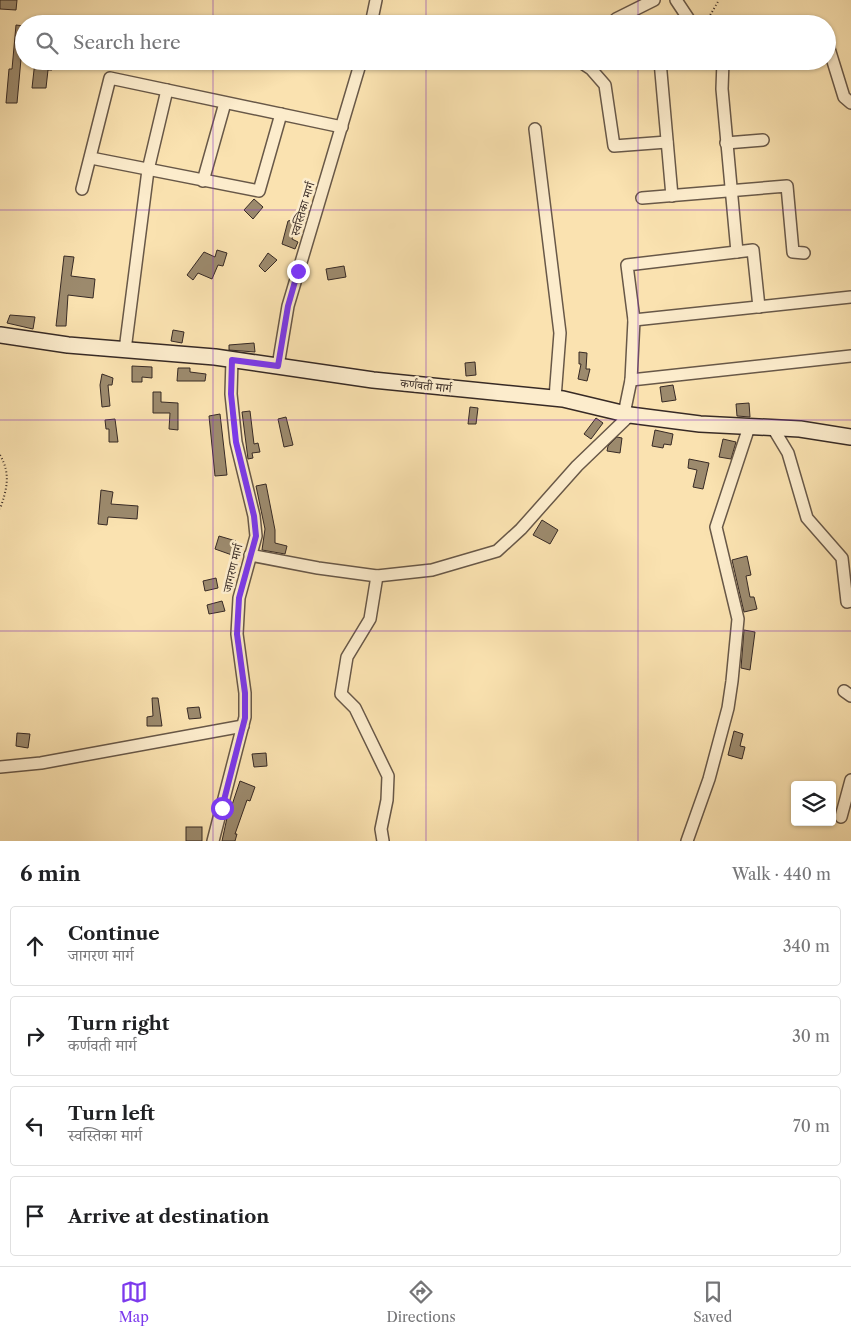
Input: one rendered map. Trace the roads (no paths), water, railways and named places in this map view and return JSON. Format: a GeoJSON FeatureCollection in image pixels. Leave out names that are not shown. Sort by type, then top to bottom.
{"type":"FeatureCollection","features":[{"type":"Feature","properties":{"kind":"main road","name":"कर्णवती मार्ग"},"geometry":{"type":"LineString","coordinates":[[0,334],[68,345],[232,360],[373,380],[555,398],[627,414],[749,427],[800,429],[851,436]]}},
{"type":"Feature","properties":{"kind":"street"},"geometry":{"type":"LineString","coordinates":[[373,15],[376,0]]}},
{"type":"Feature","properties":{"kind":"street"},"geometry":{"type":"LineString","coordinates":[[626,15],[654,0]]}},
{"type":"Feature","properties":{"kind":"street"},"geometry":{"type":"LineString","coordinates":[[676,0],[686,15]]}},
{"type":"Feature","properties":{"kind":"street","name":"स्वस्तिका मार्ग"},"geometry":{"type":"LineString","coordinates":[[278,366],[288,306],[358,70]]}},
{"type":"Feature","properties":{"kind":"street"},"geometry":{"type":"LineString","coordinates":[[592,70],[605,85],[614,146],[667,142]]}},
{"type":"Feature","properties":{"kind":"street"},"geometry":{"type":"LineString","coordinates":[[661,70],[672,196]]}},
{"type":"Feature","properties":{"kind":"street"},"geometry":{"type":"LineString","coordinates":[[723,70],[722,89],[730,191],[738,252]]}},
{"type":"Feature","properties":{"kind":"street"},"geometry":{"type":"LineString","coordinates":[[836,70],[844,98],[851,102]]}},
{"type":"Feature","properties":{"kind":"street"},"geometry":{"type":"LineString","coordinates":[[82,190],[110,78],[342,127]]}},
{"type":"Feature","properties":{"kind":"street"},"geometry":{"type":"LineString","coordinates":[[125,350],[148,170],[167,90]]}},
{"type":"Feature","properties":{"kind":"street"},"geometry":{"type":"LineString","coordinates":[[203,181],[224,103]]}},
{"type":"Feature","properties":{"kind":"street"},"geometry":{"type":"LineString","coordinates":[[91,158],[259,191],[281,114]]}},
{"type":"Feature","properties":{"kind":"street"},"geometry":{"type":"LineString","coordinates":[[536,129],[560,333],[555,398]]}},
{"type":"Feature","properties":{"kind":"street"},"geometry":{"type":"LineString","coordinates":[[726,143],[763,140]]}},
{"type":"Feature","properties":{"kind":"street"},"geometry":{"type":"LineString","coordinates":[[642,198],[787,186],[793,252],[804,253]]}},
{"type":"Feature","properties":{"kind":"street"},"geometry":{"type":"LineString","coordinates":[[250,555],[318,568],[377,576],[432,570],[497,551],[521,529],[627,414],[634,320],[627,265],[753,250],[759,307]]}},
{"type":"Feature","properties":{"kind":"street"},"geometry":{"type":"LineString","coordinates":[[634,320],[851,297]]}},
{"type":"Feature","properties":{"kind":"street"},"geometry":{"type":"LineString","coordinates":[[631,380],[851,356]]}},
{"type":"Feature","properties":{"kind":"street","name":"जागरण मार्ग"},"geometry":{"type":"LineString","coordinates":[[213,841],[243,726],[245,693],[237,634],[238,607],[256,536],[254,516],[236,442],[231,394],[232,360]]}},
{"type":"Feature","properties":{"kind":"street"},"geometry":{"type":"LineString","coordinates":[[687,841],[709,779],[728,708],[738,619],[716,527],[749,427]]}},
{"type":"Feature","properties":{"kind":"street"},"geometry":{"type":"LineString","coordinates":[[774,428],[788,453],[807,518],[842,558],[847,602],[851,601]]}},
{"type":"Feature","properties":{"kind":"street"},"geometry":{"type":"LineString","coordinates":[[377,576],[370,619],[347,658],[341,694],[355,708],[388,776],[387,800],[381,828],[382,841]]}},
{"type":"Feature","properties":{"kind":"street"},"geometry":{"type":"LineString","coordinates":[[0,767],[41,763],[243,726]]}},
{"type":"Feature","properties":{"kind":"street"},"geometry":{"type":"LineString","coordinates":[[841,817],[851,780]]}}]}
